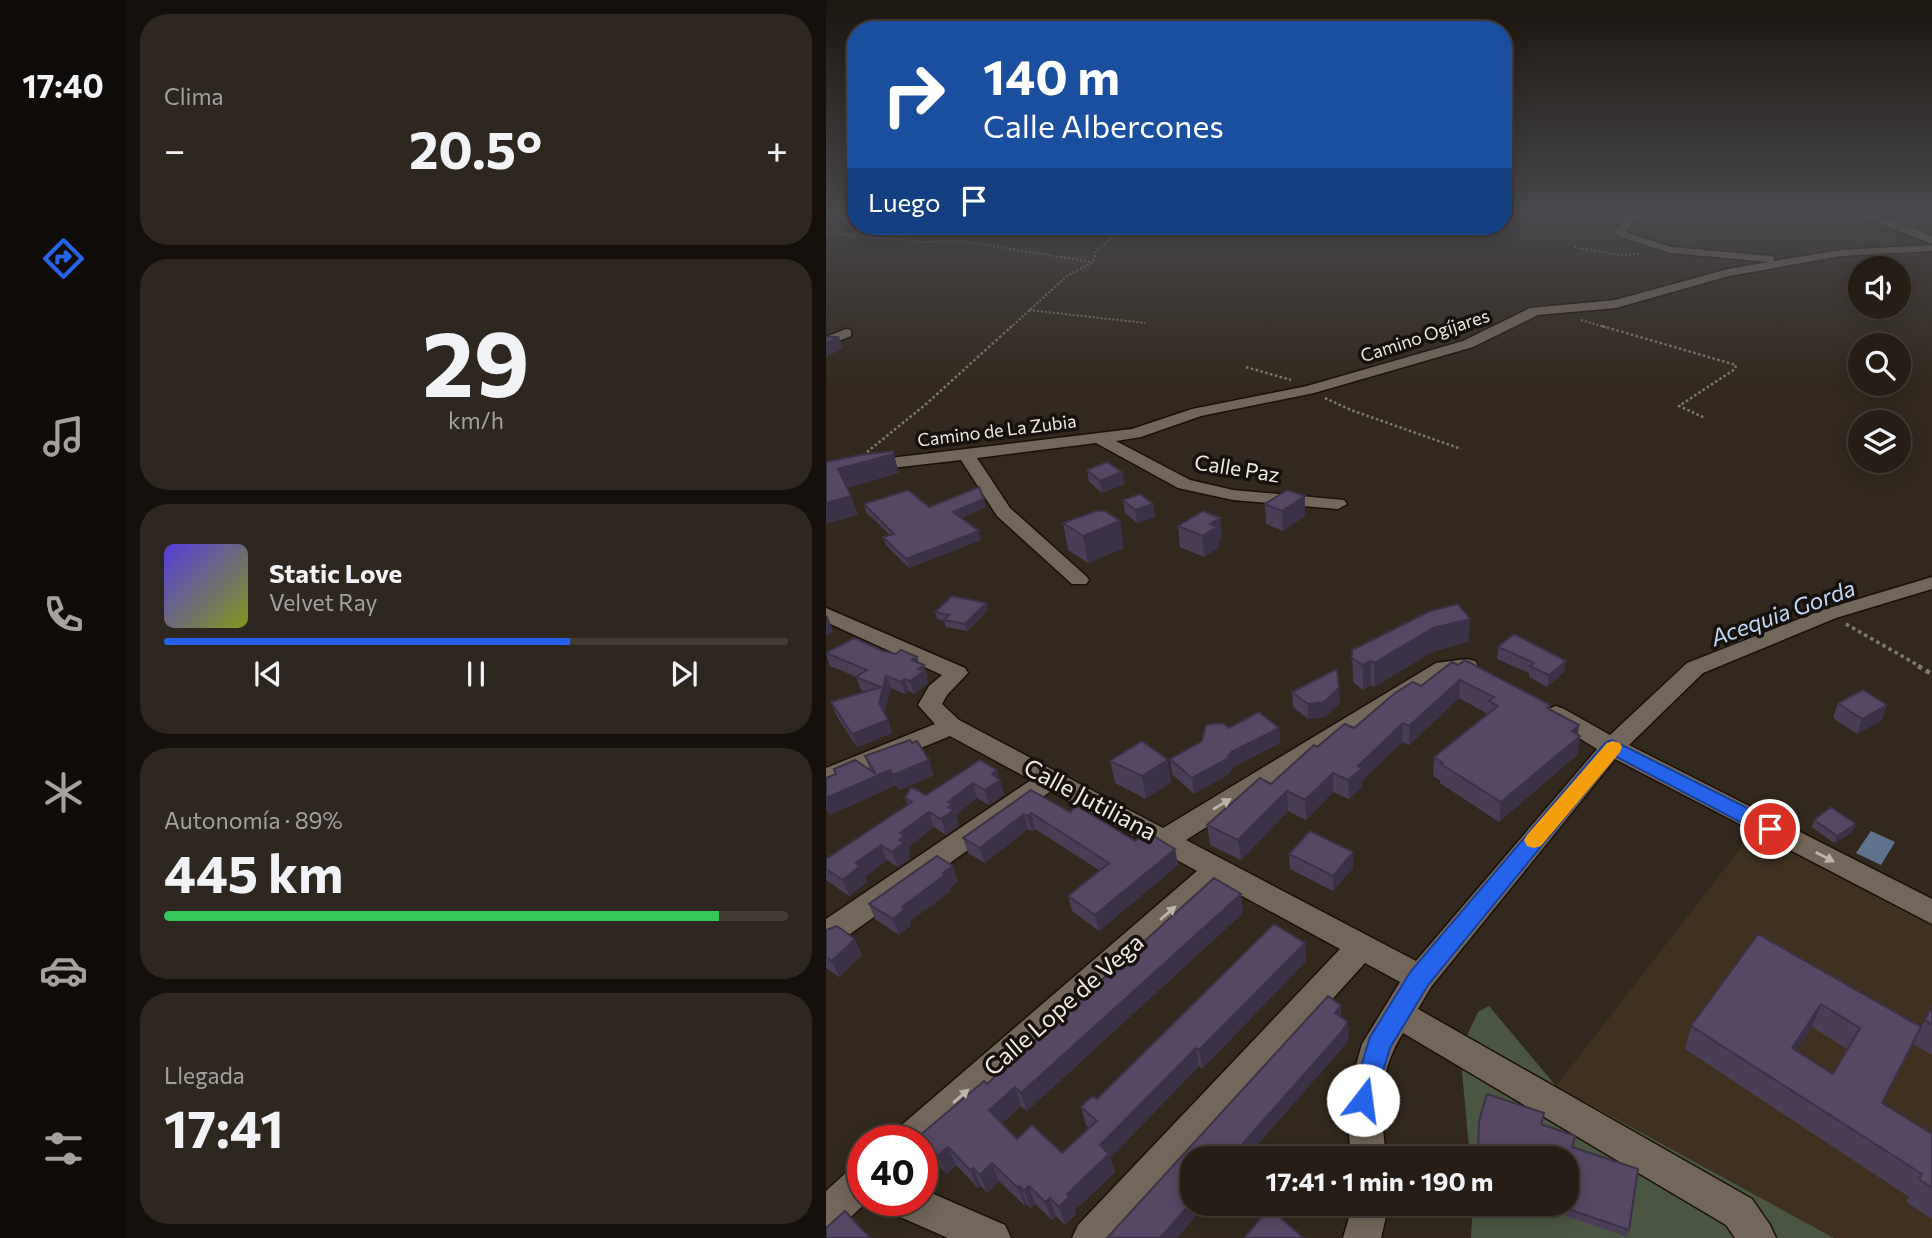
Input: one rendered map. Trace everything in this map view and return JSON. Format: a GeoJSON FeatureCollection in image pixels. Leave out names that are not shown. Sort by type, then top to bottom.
{"type":"FeatureCollection","features":[{"type":"Feature","properties":{"kind":"street","name":"Camino Ogíjares"},"geometry":{"type":"LineString","coordinates":[[1135,434],[1197,412],[1309,390],[1468,344],[1535,312],[1616,304],[1744,271]]}},
{"type":"Feature","properties":{"kind":"street"},"geometry":{"type":"LineString","coordinates":[[826,342],[846,333]]}},
{"type":"Feature","properties":{"kind":"street","name":"Camino de La Zubia"},"geometry":{"type":"LineString","coordinates":[[827,473],[865,466],[1135,434]]}},
{"type":"Feature","properties":{"kind":"street","name":"Calle Paz"},"geometry":{"type":"LineString","coordinates":[[1098,438],[1184,484],[1233,495],[1338,504]]}},
{"type":"Feature","properties":{"kind":"street"},"geometry":{"type":"LineString","coordinates":[[966,454],[1003,512],[1079,580]]}},
{"type":"Feature","properties":{"kind":"street"},"geometry":{"type":"LineString","coordinates":[[1367,1146],[1363,1100],[1378,1044],[1397,1013],[1420,978],[1612,747],[1695,668],[1829,614],[1932,583]]}},
{"type":"Feature","properties":{"kind":"street","name":"Calle Jutiliana"},"geometry":{"type":"LineString","coordinates":[[826,614],[957,673],[937,691],[930,705],[951,726],[1420,978]]}},
{"type":"Feature","properties":{"kind":"street"},"geometry":{"type":"LineString","coordinates":[[1164,840],[1444,668],[1470,667],[1489,674]]}},
{"type":"Feature","properties":{"kind":"street"},"geometry":{"type":"LineString","coordinates":[[1534,701],[1612,747],[1932,912]]}},
{"type":"Feature","properties":{"kind":"street"},"geometry":{"type":"LineString","coordinates":[[826,778],[951,726]]}},
{"type":"Feature","properties":{"kind":"street"},"geometry":{"type":"LineString","coordinates":[[826,935],[1049,779]]}},
{"type":"Feature","properties":{"kind":"street","name":"Calle Lope de Vega"},"geometry":{"type":"LineString","coordinates":[[927,1125],[1218,869]]}},
{"type":"Feature","properties":{"kind":"street"},"geometry":{"type":"LineString","coordinates":[[1091,1238],[1361,947]]}},
{"type":"Feature","properties":{"kind":"street"},"geometry":{"type":"LineString","coordinates":[[1397,1013],[1738,1212],[1758,1238]]}},
{"type":"Feature","properties":{"kind":"street"},"geometry":{"type":"LineString","coordinates":[[826,1215],[847,1197]]}},
{"type":"Feature","properties":{"kind":"street"},"geometry":{"type":"LineString","coordinates":[[938,1215],[992,1238]]}},
{"type":"Feature","properties":{"kind":"street"},"geometry":{"type":"LineString","coordinates":[[1362,1238],[1368,1216]]}},
{"type":"Feature","properties":{"kind":"path"},"geometry":{"type":"LineString","coordinates":[[865,466],[858,459],[925,405],[1067,276],[1077,271]]}},
{"type":"Feature","properties":{"kind":"path"},"geometry":{"type":"LineString","coordinates":[[1580,308],[1581,323],[1736,365],[1735,369],[1679,406],[1705,418]]}},
{"type":"Feature","properties":{"kind":"path"},"geometry":{"type":"LineString","coordinates":[[1029,310],[1145,323]]}},
{"type":"Feature","properties":{"kind":"path"},"geometry":{"type":"LineString","coordinates":[[1245,367],[1286,377],[1351,410],[1461,449]]}},
{"type":"Feature","properties":{"kind":"path"},"geometry":{"type":"LineString","coordinates":[[1829,614],[1932,674]]}},
{"type":"Feature","properties":{"kind":"shaded area"},"geometry":{"type":"Polygon","coordinates":[[[1754,831],[1932,923],[1932,1238],[1834,1238],[1556,1086],[1754,831]]]}},
{"type":"Feature","properties":{"kind":"green space"},"geometry":{"type":"Polygon","coordinates":[[[1489,1006],[1556,1086],[1834,1238],[1471,1238],[1472,1216],[1579,1216],[1579,1146],[1469,1146],[1460,1050],[1478,1012],[1489,1006]]]}},
{"type":"Feature","properties":{"kind":"water"},"geometry":{"type":"Polygon","coordinates":[[[1871,831],[1895,842],[1881,865],[1856,853],[1871,831]]]}},
{"type":"Feature","properties":{"kind":"building"},"geometry":{"type":"Polygon","coordinates":[[[826,337],[839,337],[826,343],[826,337]]]}},
{"type":"Feature","properties":{"kind":"building"},"geometry":{"type":"Polygon","coordinates":[[[893,451],[894,454],[838,469],[851,496],[826,503],[826,462],[893,451]]]}},
{"type":"Feature","properties":{"kind":"building"},"geometry":{"type":"Polygon","coordinates":[[[1107,462],[1122,472],[1100,481],[1087,470],[1107,462]]]}},
{"type":"Feature","properties":{"kind":"building"},"geometry":{"type":"Polygon","coordinates":[[[979,487],[984,499],[953,512],[979,531],[906,559],[883,537],[894,534],[864,504],[908,490],[929,507],[979,487]]]}},
{"type":"Feature","properties":{"kind":"building"},"geometry":{"type":"Polygon","coordinates":[[[1287,490],[1305,496],[1282,511],[1265,504],[1287,490]]]}},
{"type":"Feature","properties":{"kind":"building"},"geometry":{"type":"Polygon","coordinates":[[[1140,494],[1153,504],[1135,510],[1123,500],[1140,494]]]}},
{"type":"Feature","properties":{"kind":"building"},"geometry":{"type":"Polygon","coordinates":[[[1096,511],[1105,511],[1120,521],[1083,536],[1063,523],[1096,511]]]}},
{"type":"Feature","properties":{"kind":"building"},"geometry":{"type":"Polygon","coordinates":[[[1203,511],[1220,518],[1210,524],[1217,527],[1202,536],[1178,526],[1203,511]]]}},
{"type":"Feature","properties":{"kind":"building"},"geometry":{"type":"Polygon","coordinates":[[[952,596],[986,603],[965,624],[944,620],[949,615],[935,612],[952,596]]]}},
{"type":"Feature","properties":{"kind":"building"},"geometry":{"type":"Polygon","coordinates":[[[1458,604],[1470,619],[1433,628],[1374,663],[1371,661],[1363,665],[1352,658],[1352,650],[1430,611],[1458,604]]]}},
{"type":"Feature","properties":{"kind":"building"},"geometry":{"type":"Polygon","coordinates":[[[1514,634],[1566,661],[1549,675],[1530,666],[1534,663],[1498,647],[1514,634]]]}},
{"type":"Feature","properties":{"kind":"building"},"geometry":{"type":"Polygon","coordinates":[[[854,638],[883,651],[896,654],[901,650],[917,657],[912,660],[924,665],[918,669],[924,671],[910,681],[905,679],[901,682],[886,676],[879,703],[888,720],[852,734],[831,702],[881,687],[856,677],[867,670],[826,653],[854,638]]]}},
{"type":"Feature","properties":{"kind":"building"},"geometry":{"type":"Polygon","coordinates":[[[1465,660],[1550,705],[1547,708],[1579,725],[1572,731],[1580,736],[1501,802],[1434,757],[1498,706],[1489,701],[1494,697],[1460,680],[1409,726],[1403,723],[1358,766],[1362,768],[1348,780],[1333,773],[1305,800],[1287,791],[1238,840],[1207,825],[1260,778],[1271,784],[1314,745],[1317,747],[1345,724],[1354,728],[1395,693],[1413,682],[1421,686],[1452,662],[1458,665],[1465,660]]]}},
{"type":"Feature","properties":{"kind":"building"},"geometry":{"type":"Polygon","coordinates":[[[1337,669],[1339,688],[1324,702],[1308,704],[1292,692],[1337,669]]]}},
{"type":"Feature","properties":{"kind":"building"},"geometry":{"type":"Polygon","coordinates":[[[1863,690],[1887,705],[1862,719],[1838,703],[1863,690]]]}},
{"type":"Feature","properties":{"kind":"building"},"geometry":{"type":"Polygon","coordinates":[[[1259,712],[1279,728],[1231,752],[1227,759],[1192,778],[1170,759],[1202,741],[1206,725],[1223,723],[1229,728],[1259,712]]]}},
{"type":"Feature","properties":{"kind":"building"},"geometry":{"type":"Polygon","coordinates":[[[910,740],[912,743],[917,741],[929,760],[893,775],[890,770],[826,798],[826,778],[836,774],[834,769],[855,760],[876,774],[865,756],[910,740]]]}},
{"type":"Feature","properties":{"kind":"building"},"geometry":{"type":"Polygon","coordinates":[[[1142,741],[1168,760],[1142,776],[1110,761],[1142,741]]]}},
{"type":"Feature","properties":{"kind":"building"},"geometry":{"type":"Polygon","coordinates":[[[980,760],[997,770],[992,774],[1000,780],[985,790],[973,783],[948,802],[952,804],[948,807],[954,810],[941,819],[929,812],[900,833],[904,836],[899,840],[904,843],[892,852],[881,845],[856,863],[860,866],[843,880],[826,869],[826,859],[912,802],[905,798],[911,787],[926,795],[980,760]]]}},
{"type":"Feature","properties":{"kind":"building"},"geometry":{"type":"Polygon","coordinates":[[[1031,790],[1070,812],[1077,806],[1135,841],[1147,832],[1175,849],[1095,915],[1068,896],[1109,863],[1031,813],[1027,816],[1024,814],[980,848],[963,838],[1031,790]]]}},
{"type":"Feature","properties":{"kind":"building"},"geometry":{"type":"Polygon","coordinates":[[[1831,807],[1856,824],[1837,836],[1814,820],[1831,807]]]}},
{"type":"Feature","properties":{"kind":"building"},"geometry":{"type":"Polygon","coordinates":[[[1310,831],[1353,852],[1333,876],[1289,854],[1310,831]]]}},
{"type":"Feature","properties":{"kind":"building"},"geometry":{"type":"Polygon","coordinates":[[[937,856],[953,866],[902,907],[905,909],[893,919],[869,904],[937,856]]]}},
{"type":"Feature","properties":{"kind":"building"},"geometry":{"type":"Polygon","coordinates":[[[1214,878],[1241,894],[1021,1093],[1015,1087],[989,1110],[1017,1139],[1032,1125],[1062,1153],[1097,1121],[1081,1107],[1092,1096],[1097,1099],[1274,924],[1305,943],[1100,1145],[1109,1154],[1067,1194],[1070,1196],[1059,1207],[1050,1198],[1045,1202],[1029,1186],[1024,1191],[1020,1186],[1018,1188],[992,1163],[980,1175],[973,1168],[970,1170],[948,1147],[938,1156],[938,1125],[932,1125],[984,1081],[987,1084],[1214,878]]]}},
{"type":"Feature","properties":{"kind":"building"},"geometry":{"type":"Polygon","coordinates":[[[837,926],[855,939],[832,961],[826,957],[826,930],[837,926]]]}},
{"type":"Feature","properties":{"kind":"building"},"geometry":{"type":"Polygon","coordinates":[[[1758,934],[1921,1027],[1882,1103],[1932,1134],[1932,1188],[1919,1179],[1922,1174],[1691,1026],[1758,934]],[[1821,1004],[1792,1048],[1833,1074],[1860,1028],[1821,1004]]]}},
{"type":"Feature","properties":{"kind":"building"},"geometry":{"type":"Polygon","coordinates":[[[1328,996],[1341,1005],[1335,1013],[1348,1022],[1339,1035],[1241,1146],[1191,1146],[1328,996]]]}},
{"type":"Feature","properties":{"kind":"building"},"geometry":{"type":"Polygon","coordinates":[[[1932,1006],[1932,1025],[1925,1020],[1932,1006]]]}},
{"type":"Feature","properties":{"kind":"building"},"geometry":{"type":"Polygon","coordinates":[[[1487,1094],[1544,1113],[1541,1124],[1575,1136],[1572,1146],[1478,1146],[1479,1121],[1487,1094]]]}},
{"type":"Feature","properties":{"kind":"building"},"geometry":{"type":"Polygon","coordinates":[[[1579,1149],[1638,1169],[1629,1230],[1579,1213],[1579,1149]]]}},
{"type":"Feature","properties":{"kind":"building"},"geometry":{"type":"Polygon","coordinates":[[[1180,1158],[1180,1216],[1160,1238],[1107,1238],[1180,1158]]]}},
{"type":"Feature","properties":{"kind":"building"},"geometry":{"type":"Polygon","coordinates":[[[845,1211],[870,1238],[826,1238],[826,1228],[845,1211]]]}},
{"type":"Feature","properties":{"kind":"building"},"geometry":{"type":"Polygon","coordinates":[[[1262,1216],[1278,1216],[1304,1238],[1244,1238],[1262,1216]]]}},
{"type":"Feature","properties":{"kind":"waterway","name":"Acequia Gorda"},"geometry":{"type":"LineString","coordinates":[[1720,651],[1756,636]]}},
{"type":"Feature","properties":{"kind":"slow traffic"},"geometry":{"type":"LineString","coordinates":[[1534,840],[1613,747]]}},
{"type":"Feature","properties":{"kind":"route"},"geometry":{"type":"LineString","coordinates":[[1363,1100],[1378,1044],[1420,978],[1612,747],[1770,829]]}}]}
